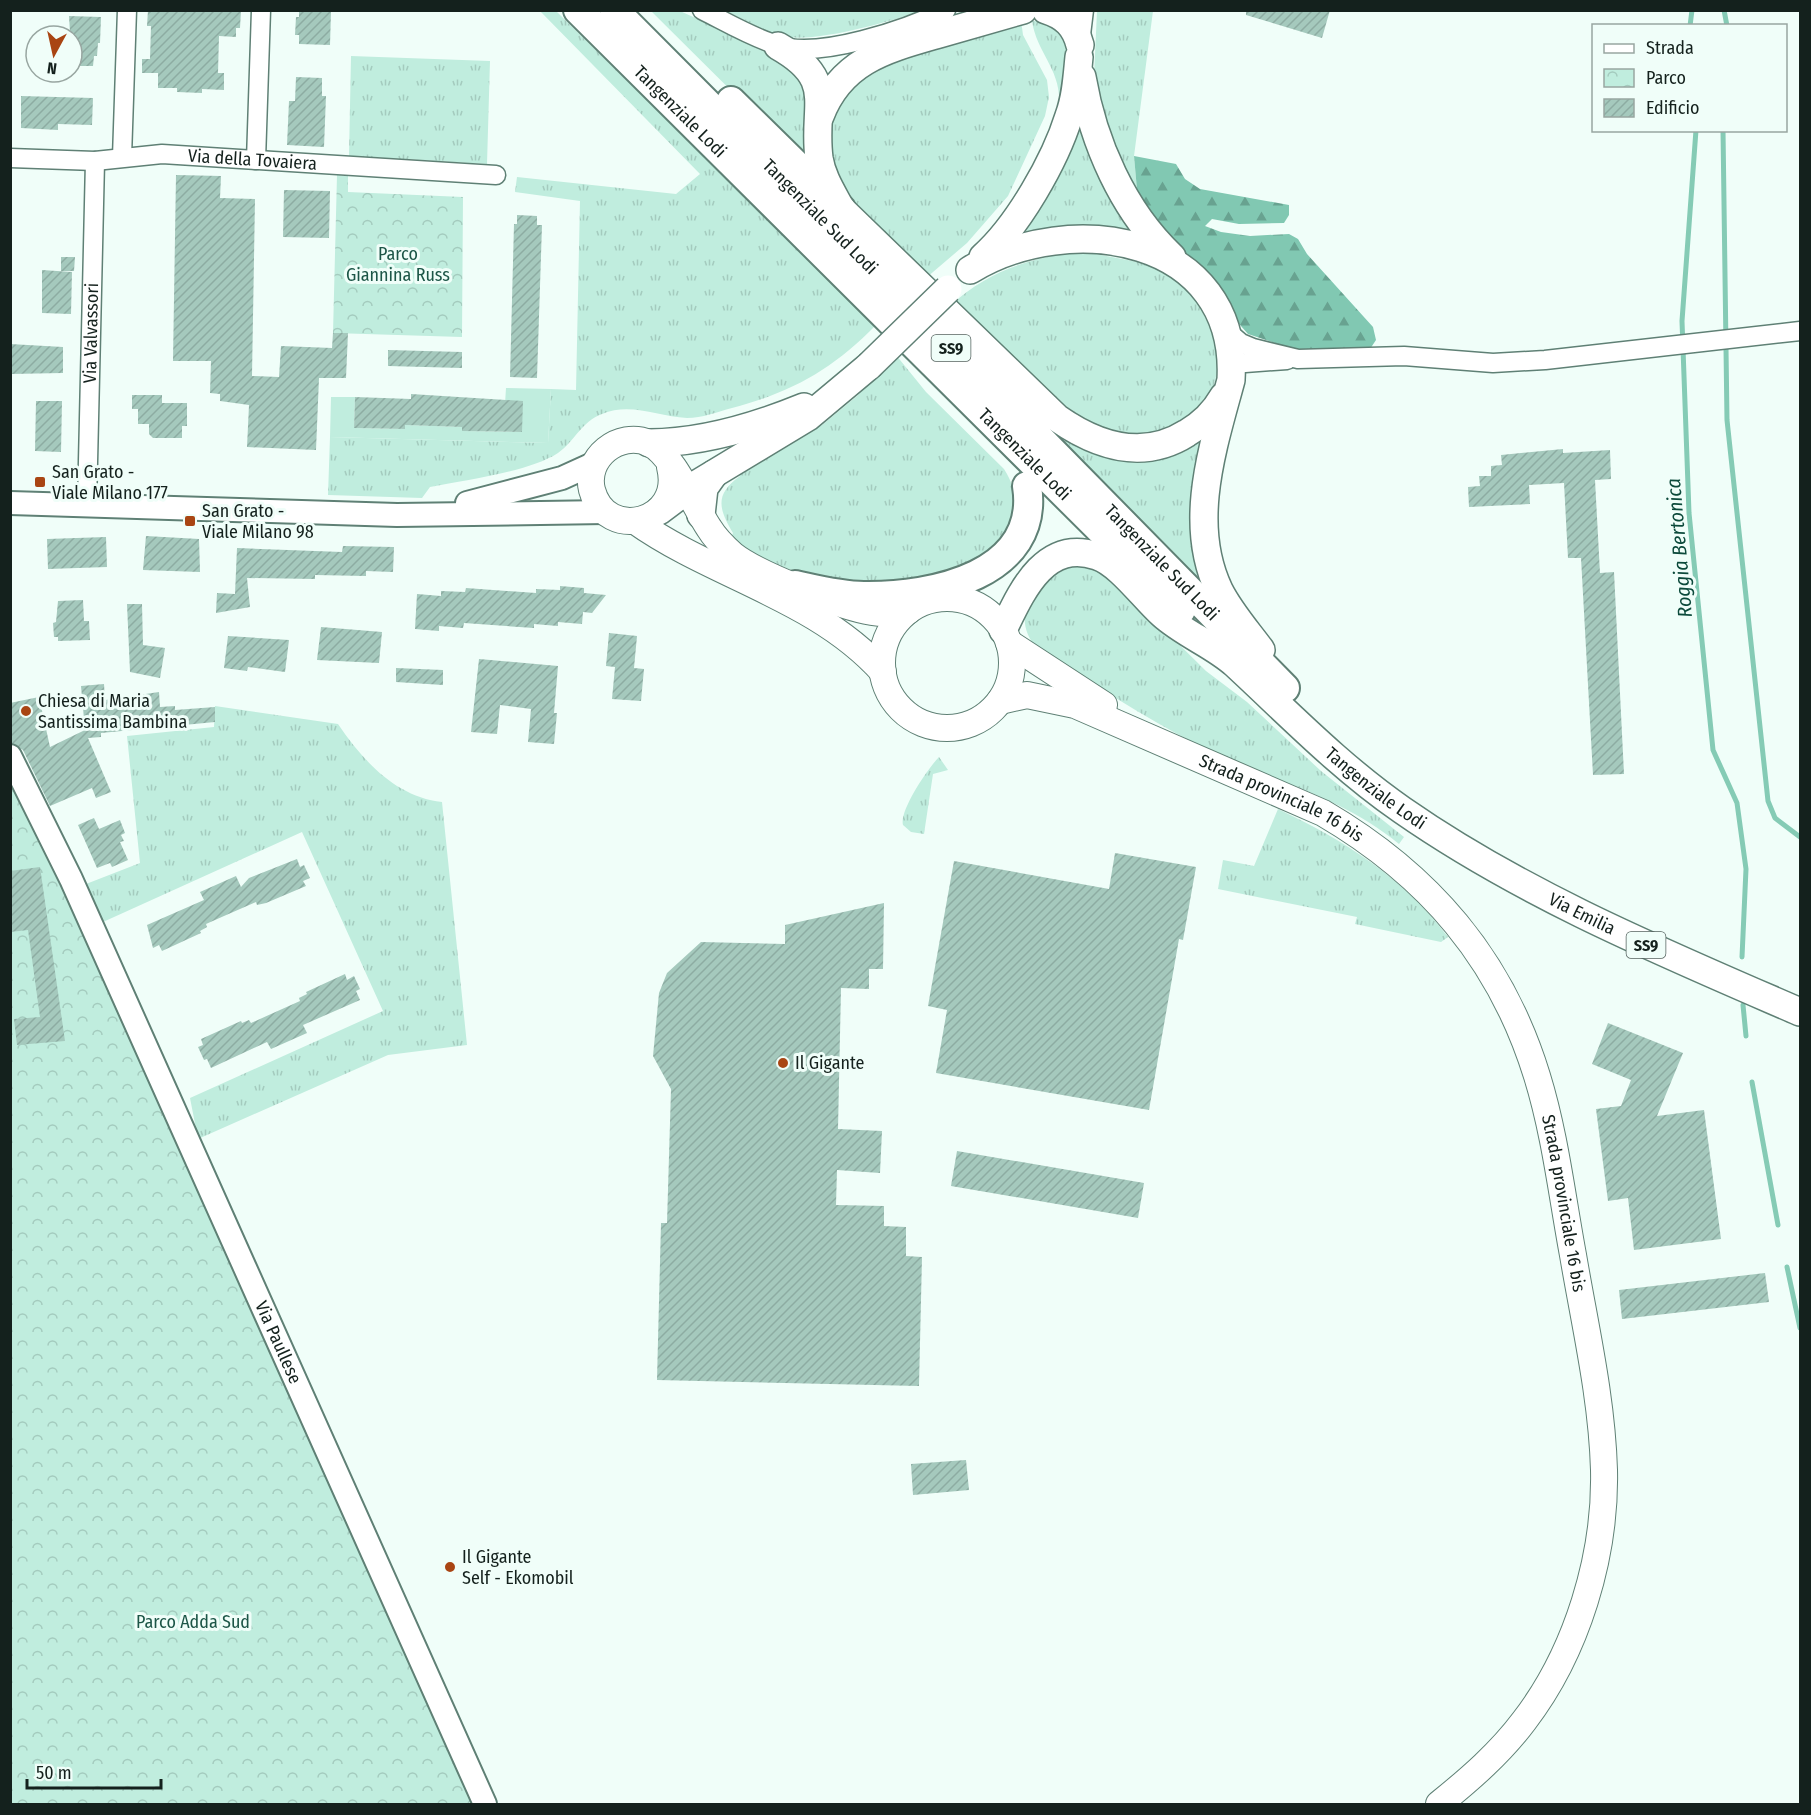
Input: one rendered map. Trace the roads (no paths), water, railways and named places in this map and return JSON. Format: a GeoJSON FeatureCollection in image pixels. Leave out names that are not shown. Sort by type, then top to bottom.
{"type":"FeatureCollection","features":[{"type":"Feature","properties":{"kind":"highway","name":"Tangenziale Lodi"},"geometry":{"type":"LineString","coordinates":[[578,10],[1233,662]]}},
{"type":"Feature","properties":{"kind":"highway","name":"Tangenziale Sud Lodi"},"geometry":{"type":"LineString","coordinates":[[614,10],[1285,688]]}},
{"type":"Feature","properties":{"kind":"highway"},"geometry":{"type":"LineString","coordinates":[[640,10],[841,208]]}},
{"type":"Feature","properties":{"kind":"highway"},"geometry":{"type":"LineString","coordinates":[[960,599],[997,580],[1013,566],[1026,545],[1034,511],[1024,478],[987,438],[965,394]]}},
{"type":"Feature","properties":{"kind":"highway"},"geometry":{"type":"LineString","coordinates":[[795,585],[837,594],[875,595],[898,594],[968,578],[991,568],[1016,546],[1028,513],[1027,486]]}},
{"type":"Feature","properties":{"kind":"main road"},"geometry":{"type":"LineString","coordinates":[[819,117],[827,97],[846,74],[881,52],[1023,10]]}},
{"type":"Feature","properties":{"kind":"main road"},"geometry":{"type":"LineString","coordinates":[[1046,10],[1067,20],[1077,34],[1090,112],[1116,178],[1145,228],[1211,296],[1227,331],[1231,372],[1205,493],[1203,514],[1208,556],[1212,575],[1228,606],[1285,688]]}},
{"type":"Feature","properties":{"kind":"main road"},"geometry":{"type":"LineString","coordinates":[[778,46],[806,65],[817,83],[818,141],[823,172],[841,208],[1043,405],[1075,430],[1093,440],[1135,449],[1150,448],[1177,439],[1215,409],[1231,372]]}},
{"type":"Feature","properties":{"kind":"main road"},"geometry":{"type":"LineString","coordinates":[[860,374],[813,404],[744,428],[688,442],[649,443],[637,440],[618,443],[602,453],[595,464],[592,490],[597,502],[615,518],[647,516],[782,435],[860,374],[991,250],[1015,222],[1062,134],[1074,98],[1079,51]]}},
{"type":"Feature","properties":{"kind":"main road"},"geometry":{"type":"LineString","coordinates":[[969,270],[1004,251],[1028,245],[1090,239],[1150,251],[1184,268]]}},
{"type":"Feature","properties":{"kind":"main road"},"geometry":{"type":"LineString","coordinates":[[649,443],[659,450],[717,539],[734,556],[795,585],[855,608],[889,614],[908,611]]}},
{"type":"Feature","properties":{"kind":"main road"},"geometry":{"type":"LineString","coordinates":[[647,516],[668,500],[672,488],[670,466]]}},
{"type":"Feature","properties":{"kind":"main road"},"geometry":{"type":"LineString","coordinates":[[701,515],[701,497],[714,474]]}},
{"type":"Feature","properties":{"kind":"main road"},"geometry":{"type":"LineString","coordinates":[[647,516],[677,548],[826,623],[866,653],[883,672]]}},
{"type":"Feature","properties":{"kind":"main road"},"geometry":{"type":"LineString","coordinates":[[1006,636],[1023,588],[1041,566],[1065,555],[1081,553],[1097,556],[1111,564],[1164,615],[1233,662]]}},
{"type":"Feature","properties":{"kind":"main road"},"geometry":{"type":"LineString","coordinates":[[942,598],[960,599],[977,605],[992,616],[1006,636],[1013,663],[1010,683],[1000,701],[976,722],[954,728],[934,727],[916,721],[901,709],[890,694],[883,672],[883,654],[887,638],[908,611],[924,602],[942,598]]}},
{"type":"Feature","properties":{"kind":"main road","name":"Strada provinciale 16 bis"},"geometry":{"type":"LineString","coordinates":[[1006,636],[1160,741]]}},
{"type":"Feature","properties":{"kind":"main road","name":"Tangenziale Lodi"},"geometry":{"type":"LineString","coordinates":[[1233,662],[1304,732],[1355,775],[1401,810],[1496,867]]}},
{"type":"Feature","properties":{"kind":"main road","name":"Tangenziale Sud Lodi"},"geometry":{"type":"LineString","coordinates":[[1285,688],[1380,777],[1496,867]]}},
{"type":"Feature","properties":{"kind":"main road","name":"Strada provinciale 16 bis"},"geometry":{"type":"LineString","coordinates":[[1000,701],[1027,695],[1056,699],[1075,705],[1323,813],[1385,852],[1415,879],[1452,919],[1487,965],[1525,1042],[1538,1077],[1549,1123],[1595,1382],[1604,1470],[1602,1515],[1594,1562],[1582,1610],[1548,1684],[1525,1720],[1496,1754],[1439,1804]]}},
{"type":"Feature","properties":{"kind":"main road","name":"Via Emilia"},"geometry":{"type":"LineString","coordinates":[[1496,867],[1632,939],[1800,1012]]}},
{"type":"Feature","properties":{"kind":"street"},"geometry":{"type":"LineString","coordinates":[[122,157],[127,10]]}},
{"type":"Feature","properties":{"kind":"street"},"geometry":{"type":"LineString","coordinates":[[256,160],[261,10]]}},
{"type":"Feature","properties":{"kind":"street"},"geometry":{"type":"LineString","coordinates":[[702,10],[778,46],[814,48],[855,41],[911,25],[946,10]]}},
{"type":"Feature","properties":{"kind":"street"},"geometry":{"type":"LineString","coordinates":[[1079,51],[1084,10]]}},
{"type":"Feature","properties":{"kind":"street","name":"Via della Tovaiera"},"geometry":{"type":"LineString","coordinates":[[10,158],[95,161],[162,154],[496,175]]}},
{"type":"Feature","properties":{"kind":"street","name":"Via Valvassori"},"geometry":{"type":"LineString","coordinates":[[87,505],[95,161]]}},
{"type":"Feature","properties":{"kind":"street"},"geometry":{"type":"LineString","coordinates":[[1227,331],[1240,343],[1298,359]]}},
{"type":"Feature","properties":{"kind":"street"},"geometry":{"type":"LineString","coordinates":[[1231,372],[1298,359],[1404,356],[1492,363],[1556,359],[1800,331]]}},
{"type":"Feature","properties":{"kind":"street"},"geometry":{"type":"LineString","coordinates":[[430,513],[562,478],[595,464]]}},
{"type":"Feature","properties":{"kind":"street"},"geometry":{"type":"LineString","coordinates":[[10,503],[397,515],[606,512]]}},
{"type":"Feature","properties":{"kind":"street","name":"Via Paullese"},"geometry":{"type":"LineString","coordinates":[[10,756],[71,879],[485,1804]]}},
{"type":"Feature","properties":{"kind":"waterway","name":"Roggia Bertonica"},"geometry":{"type":"LineString","coordinates":[[1690,24],[1692,10]]}},
{"type":"Feature","properties":{"kind":"waterway"},"geometry":{"type":"LineString","coordinates":[[1724,10],[1727,24]]}},
{"type":"Feature","properties":{"kind":"waterway","name":"Roggia Bertonica"},"geometry":{"type":"LineString","coordinates":[[1696,132],[1682,321],[1689,513],[1713,750],[1737,803],[1746,869],[1742,957]]}},
{"type":"Feature","properties":{"kind":"waterway"},"geometry":{"type":"LineString","coordinates":[[1723,132],[1727,420],[1768,801],[1775,818],[1800,837]]}},
{"type":"Feature","properties":{"kind":"waterway"},"geometry":{"type":"LineString","coordinates":[[1743,1005],[1746,1036]]}},
{"type":"Feature","properties":{"kind":"waterway"},"geometry":{"type":"LineString","coordinates":[[1752,1082],[1778,1225]]}},
{"type":"Feature","properties":{"kind":"waterway"},"geometry":{"type":"LineString","coordinates":[[1787,1267],[1800,1328]]}},
{"type":"Feature","properties":{"kind":"place","name":"San Grato - Viale Milano 177"},"geometry":{"type":"Point","coordinates":[40,482]}},
{"type":"Feature","properties":{"kind":"place","name":"San Grato - Viale Milano 98"},"geometry":{"type":"Point","coordinates":[190,521]}},
{"type":"Feature","properties":{"kind":"place","name":"Chiesa di Maria Santissima Bambina"},"geometry":{"type":"Point","coordinates":[26,711]}},
{"type":"Feature","properties":{"kind":"place","name":"Il Gigante"},"geometry":{"type":"Point","coordinates":[783,1063]}},
{"type":"Feature","properties":{"kind":"place","name":"Il Gigante Self - Ekomobil"},"geometry":{"type":"Point","coordinates":[450,1567]}},
{"type":"Feature","properties":{"kind":"park label","name":"Parco Giannina Russ"},"geometry":{"type":"Point","coordinates":[398,264]}},
{"type":"Feature","properties":{"kind":"park label","name":"Parco Adda Sud"},"geometry":{"type":"Point","coordinates":[193,1622]}}]}
